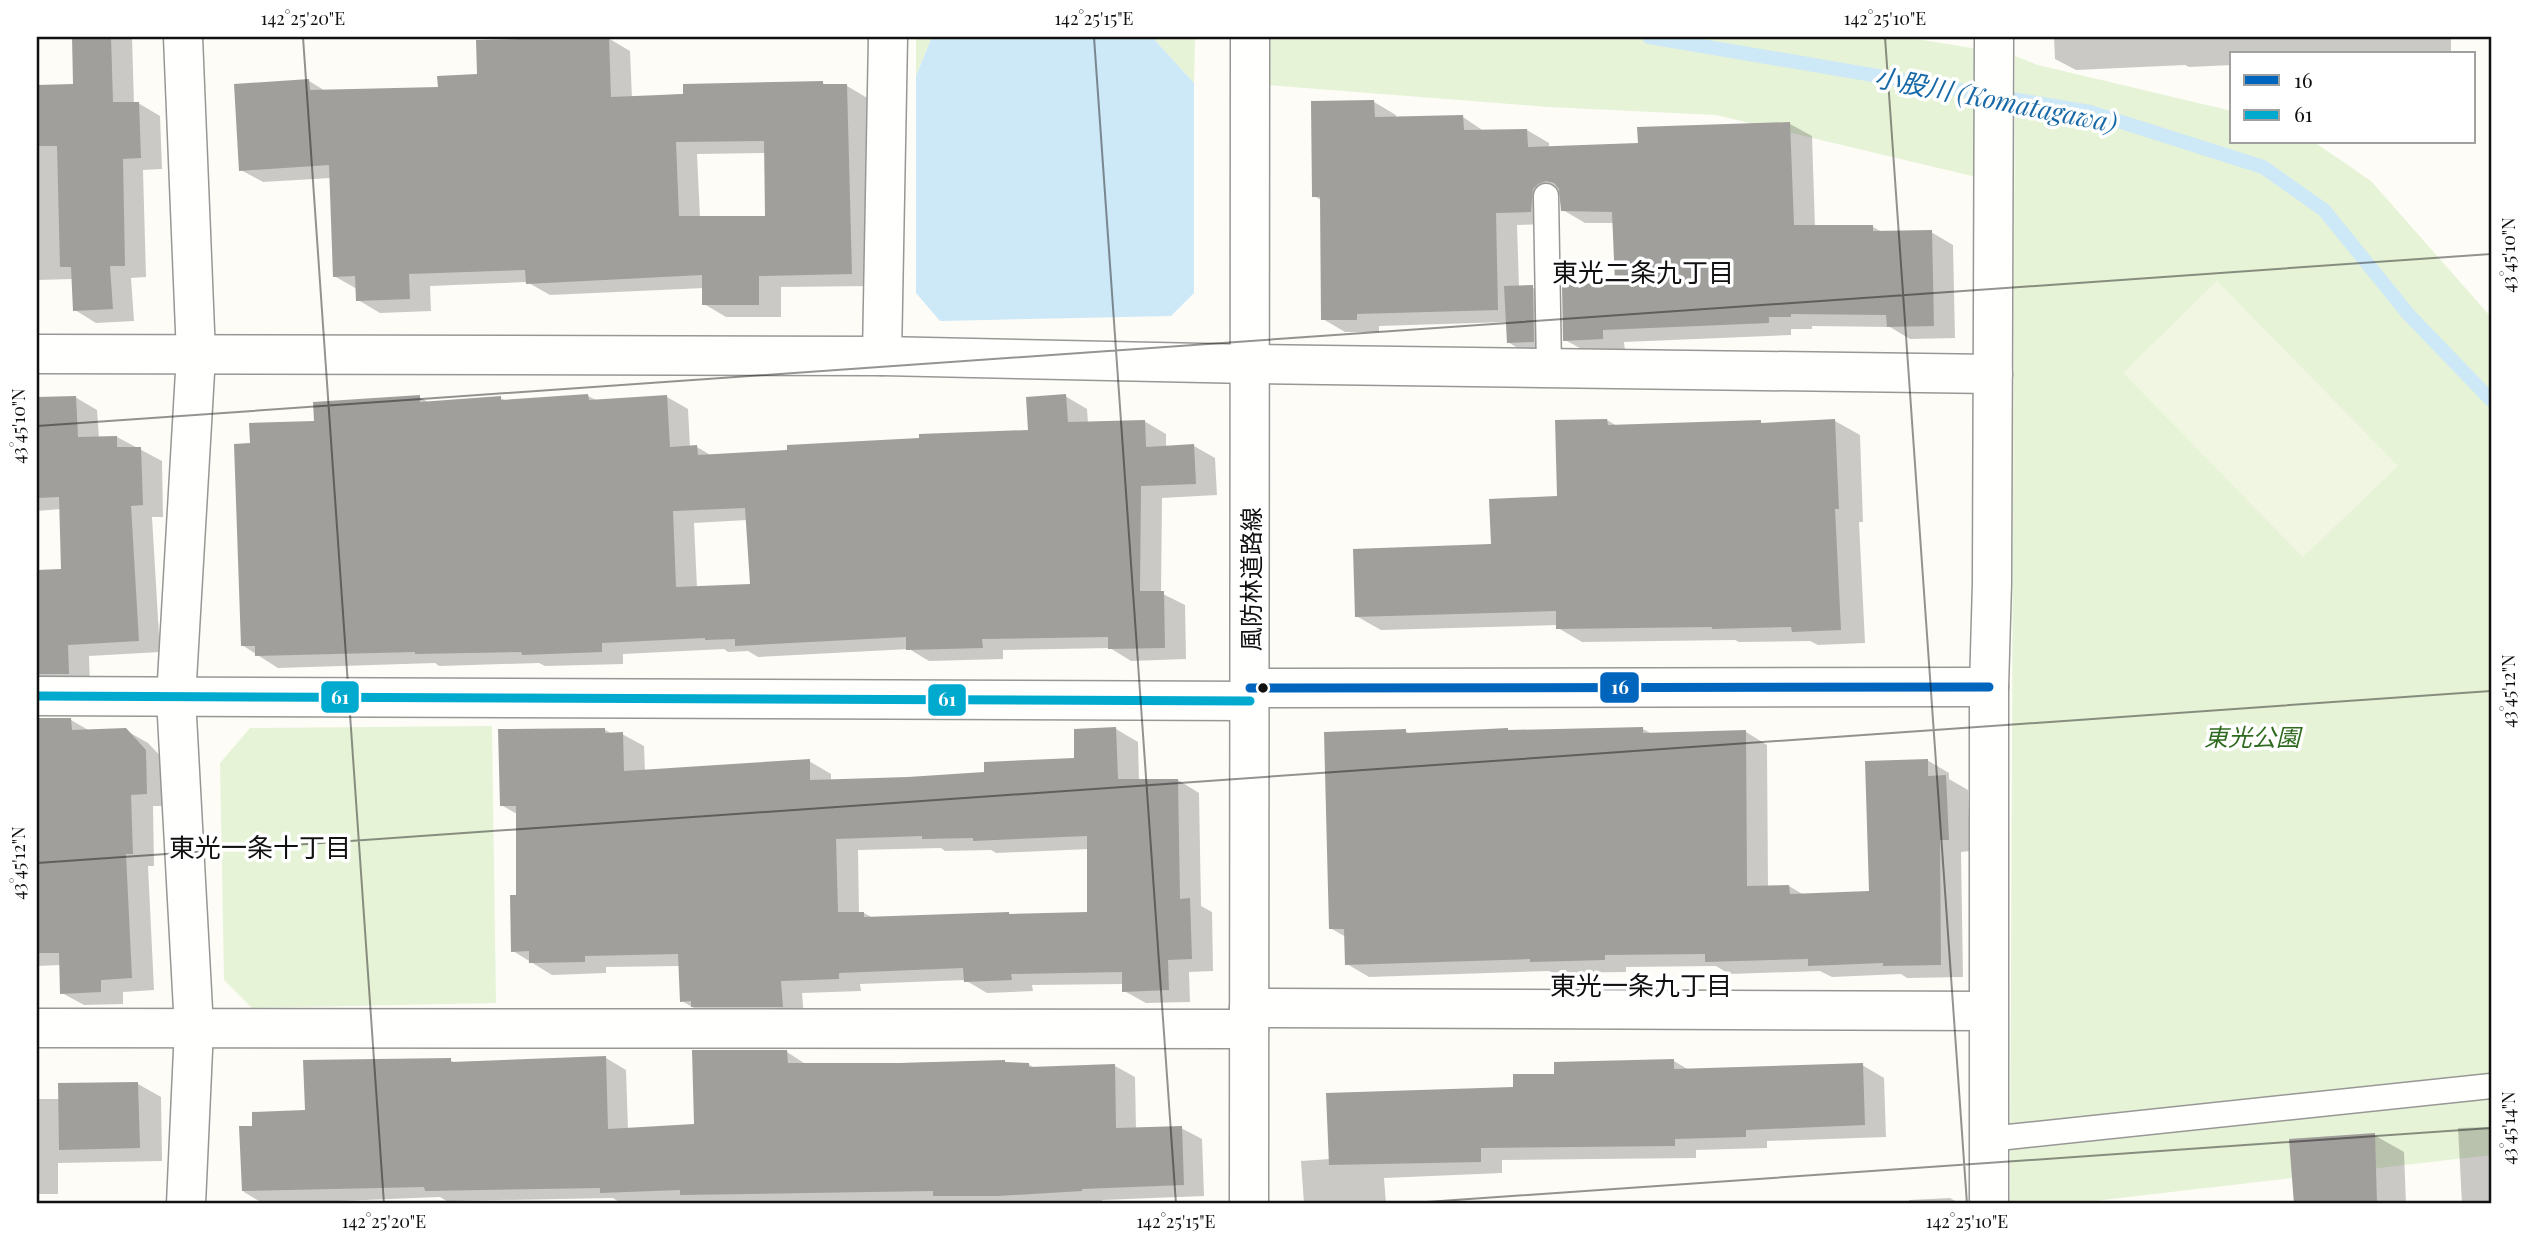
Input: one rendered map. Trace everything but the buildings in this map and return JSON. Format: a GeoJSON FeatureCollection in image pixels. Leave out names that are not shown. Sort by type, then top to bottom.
{"type":"FeatureCollection","features":[{"type":"Feature","properties":{"kind":"street"},"geometry":{"type":"LineString","coordinates":[[183,37],[196,355],[176,698],[194,1028],[186,1204]]}},
{"type":"Feature","properties":{"kind":"street"},"geometry":{"type":"LineString","coordinates":[[882,356],[888,37]]}},
{"type":"Feature","properties":{"kind":"street","name":"風防林道路線"},"geometry":{"type":"LineString","coordinates":[[1249,1204],[1250,37]]}},
{"type":"Feature","properties":{"kind":"street"},"geometry":{"type":"LineString","coordinates":[[1989,1204],[1989,687],[1994,50]]}},
{"type":"Feature","properties":{"kind":"street"},"geometry":{"type":"LineString","coordinates":[[37,354],[882,356],[1993,374]]}},
{"type":"Feature","properties":{"kind":"street"},"geometry":{"type":"LineString","coordinates":[[37,696],[176,698],[1250,695],[1989,687]]}},
{"type":"Feature","properties":{"kind":"street"},"geometry":{"type":"LineString","coordinates":[[37,1028],[1988,1011]]}},
{"type":"Feature","properties":{"kind":"lane"},"geometry":{"type":"LineString","coordinates":[[1546,196],[1549,368]]}},
{"type":"Feature","properties":{"kind":"lane"},"geometry":{"type":"LineString","coordinates":[[1989,1139],[2491,1086]]}},
{"type":"Feature","properties":{"kind":"green space"},"geometry":{"type":"Polygon","coordinates":[[[916,37],[932,37],[916,76],[916,37]]]}},
{"type":"Feature","properties":{"kind":"green space"},"geometry":{"type":"Polygon","coordinates":[[[1152,37],[1195,37],[1194,83],[1152,37]]]}},
{"type":"Feature","properties":{"kind":"green space"},"geometry":{"type":"Polygon","coordinates":[[[1265,37],[1904,37],[1978,49],[1976,177],[1716,115],[1549,107],[1266,85],[1265,37]]]}},
{"type":"Feature","properties":{"kind":"green space","name":"東光公園"},"geometry":{"type":"Polygon","coordinates":[[[2015,56],[2038,65],[2230,111],[2230,144],[2317,144],[2371,181],[2491,317],[2491,1155],[2068,1204],[2010,1204],[2015,56]]]}},
{"type":"Feature","properties":{"kind":"green space"},"geometry":{"type":"Polygon","coordinates":[[[2217,281],[2398,466],[2303,557],[2123,373],[2217,281]]]}},
{"type":"Feature","properties":{"kind":"green space"},"geometry":{"type":"Polygon","coordinates":[[[492,726],[496,1003],[252,1008],[224,980],[220,763],[250,728],[492,726]]]}},
{"type":"Feature","properties":{"kind":"water"},"geometry":{"type":"Polygon","coordinates":[[[932,37],[1152,37],[1194,83],[1194,293],[1171,316],[940,321],[916,293],[916,76],[932,37]]]}},
{"type":"Feature","properties":{"kind":"waterway","name":"小股川 (Komatagawa)"},"geometry":{"type":"LineString","coordinates":[[1649,37],[2090,112],[2263,167],[2324,210],[2409,315],[2491,400]]}},
{"type":"Feature","properties":{"kind":"transit line","name":"16"},"geometry":{"type":"LineString","coordinates":[[1250,688],[1989,687]]}},
{"type":"Feature","properties":{"kind":"transit line","name":"61"},"geometry":{"type":"LineString","coordinates":[[37,696],[1250,701]]}},
{"type":"Feature","properties":{"kind":"district","name":"東光二条九丁目"},"geometry":{"type":"Point","coordinates":[1643,271]}},
{"type":"Feature","properties":{"kind":"district","name":"東光一条十丁目"},"geometry":{"type":"Point","coordinates":[260,846]}},
{"type":"Feature","properties":{"kind":"district","name":"東光一条九丁目"},"geometry":{"type":"Point","coordinates":[1641,984]}}]}
